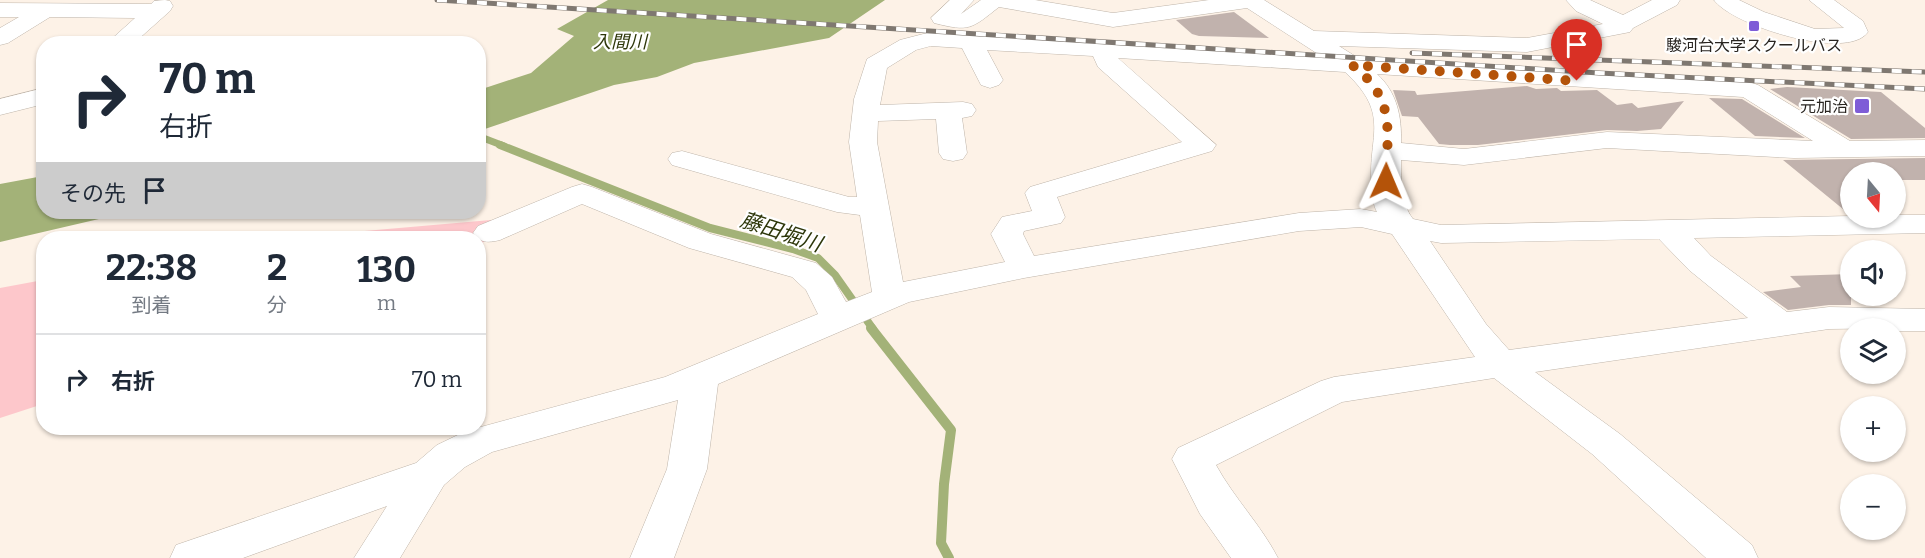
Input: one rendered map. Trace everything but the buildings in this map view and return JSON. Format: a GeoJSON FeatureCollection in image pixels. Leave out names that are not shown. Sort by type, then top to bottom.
{"type":"FeatureCollection","features":[{"type":"Feature","properties":{"kind":"street"},"geometry":{"type":"LineString","coordinates":[[862,308],[874,206],[863,142],[866,113],[876,64],[908,45],[931,39],[944,39],[995,0],[1113,20],[1250,0],[1366,75],[1386,106],[1386,181],[1390,209],[1431,264],[1474,332],[1500,364],[1606,444],[1736,558]]}},
{"type":"Feature","properties":{"kind":"street"},"geometry":{"type":"LineString","coordinates":[[1137,0],[1156,14]]}},
{"type":"Feature","properties":{"kind":"street"},"geometry":{"type":"LineString","coordinates":[[1577,0],[1584,6],[1623,24]]}},
{"type":"Feature","properties":{"kind":"street"},"geometry":{"type":"LineString","coordinates":[[1308,38],[1527,45],[1623,27],[1623,24],[1668,0]]}},
{"type":"Feature","properties":{"kind":"street"},"geometry":{"type":"LineString","coordinates":[[1725,0],[1736,8],[1806,34],[1837,37],[1856,32],[1854,26],[1820,0]]}},
{"type":"Feature","properties":{"kind":"street"},"geometry":{"type":"LineString","coordinates":[[0,10],[163,6]]}},
{"type":"Feature","properties":{"kind":"street"},"geometry":{"type":"LineString","coordinates":[[127,36],[163,6]]}},
{"type":"Feature","properties":{"kind":"street"},"geometry":{"type":"LineString","coordinates":[[0,38],[46,10]]}},
{"type":"Feature","properties":{"kind":"street"},"geometry":{"type":"LineString","coordinates":[[966,21],[1103,49],[1497,76],[1749,90],[1846,150]]}},
{"type":"Feature","properties":{"kind":"street"},"geometry":{"type":"LineString","coordinates":[[966,21],[990,80]]}},
{"type":"Feature","properties":{"kind":"street"},"geometry":{"type":"LineString","coordinates":[[1024,268],[1007,234],[1013,224],[1050,217],[1040,193],[1202,145],[1107,62],[1103,49]]}},
{"type":"Feature","properties":{"kind":"street"},"geometry":{"type":"LineString","coordinates":[[1497,76],[1521,96]]}},
{"type":"Feature","properties":{"kind":"street"},"geometry":{"type":"LineString","coordinates":[[0,106],[36,98]]}},
{"type":"Feature","properties":{"kind":"street"},"geometry":{"type":"LineString","coordinates":[[866,113],[955,110],[953,153]]}},
{"type":"Feature","properties":{"kind":"street"},"geometry":{"type":"LineString","coordinates":[[1387,150],[1464,157],[1607,140],[1770,149],[1925,148]]}},
{"type":"Feature","properties":{"kind":"street"},"geometry":{"type":"LineString","coordinates":[[682,159],[848,206],[874,206]]}},
{"type":"Feature","properties":{"kind":"street"},"geometry":{"type":"LineString","coordinates":[[489,233],[582,193],[700,241],[804,270],[820,284],[862,308]]}},
{"type":"Feature","properties":{"kind":"street"},"geometry":{"type":"LineString","coordinates":[[376,558],[430,474],[451,456],[480,441],[676,387],[862,308],[1024,268],[1299,222],[1361,218],[1441,234],[1925,224]]}},
{"type":"Feature","properties":{"kind":"street"},"geometry":{"type":"LineString","coordinates":[[1668,230],[1700,263],[1779,324]]}},
{"type":"Feature","properties":{"kind":"street"},"geometry":{"type":"LineString","coordinates":[[1256,558],[1215,502],[1192,459],[1334,390],[1476,370],[1500,364],[1829,318],[1925,320]]}},
{"type":"Feature","properties":{"kind":"street"},"geometry":{"type":"LineString","coordinates":[[652,558],[687,469],[700,378]]}},
{"type":"Feature","properties":{"kind":"street"},"geometry":{"type":"LineString","coordinates":[[192,558],[430,474]]}},
{"type":"Feature","properties":{"kind":"shaded area"},"geometry":{"type":"Polygon","coordinates":[[[491,220],[503,234],[486,241],[486,231],[364,231],[491,220]]]}},
{"type":"Feature","properties":{"kind":"shaded area"},"geometry":{"type":"Polygon","coordinates":[[[36,281],[36,406],[0,418],[0,288],[36,281]]]}},
{"type":"Feature","properties":{"kind":"water","name":"入間川"},"geometry":{"type":"Polygon","coordinates":[[[608,0],[885,0],[829,38],[694,63],[657,77],[614,85],[486,129],[486,88],[531,73],[574,36],[557,29],[608,0]]]}},
{"type":"Feature","properties":{"kind":"water"},"geometry":{"type":"Polygon","coordinates":[[[36,177],[36,219],[99,219],[47,231],[36,231],[36,234],[0,242],[0,184],[36,177]]]}},
{"type":"Feature","properties":{"kind":"waterway","name":"藤田堀川"},"geometry":{"type":"LineString","coordinates":[[486,139],[504,146]]}},
{"type":"Feature","properties":{"kind":"waterway","name":"藤田堀川"},"geometry":{"type":"LineString","coordinates":[[500,145],[710,228],[793,249],[818,258],[835,275],[873,329]]}},
{"type":"Feature","properties":{"kind":"waterway","name":"藤田堀川"},"geometry":{"type":"LineString","coordinates":[[871,328],[951,430],[944,484],[941,543],[949,558]]}},
{"type":"Feature","properties":{"kind":"railway"},"geometry":{"type":"LineString","coordinates":[[437,0],[1599,73],[1925,89]]}},
{"type":"Feature","properties":{"kind":"railway"},"geometry":{"type":"LineString","coordinates":[[1412,53],[1925,72]]}},
{"type":"Feature","properties":{"kind":"place","name":"駿河台大学スクールバス"},"geometry":{"type":"Point","coordinates":[1754,26]}},
{"type":"Feature","properties":{"kind":"place","name":"元加治"},"geometry":{"type":"Point","coordinates":[1862,106]}},
{"type":"Feature","properties":{"kind":"route"},"geometry":{"type":"LineString","coordinates":[[1386,181],[1388,123],[1386,106],[1366,75],[1352,65],[1577,81]]}}]}
